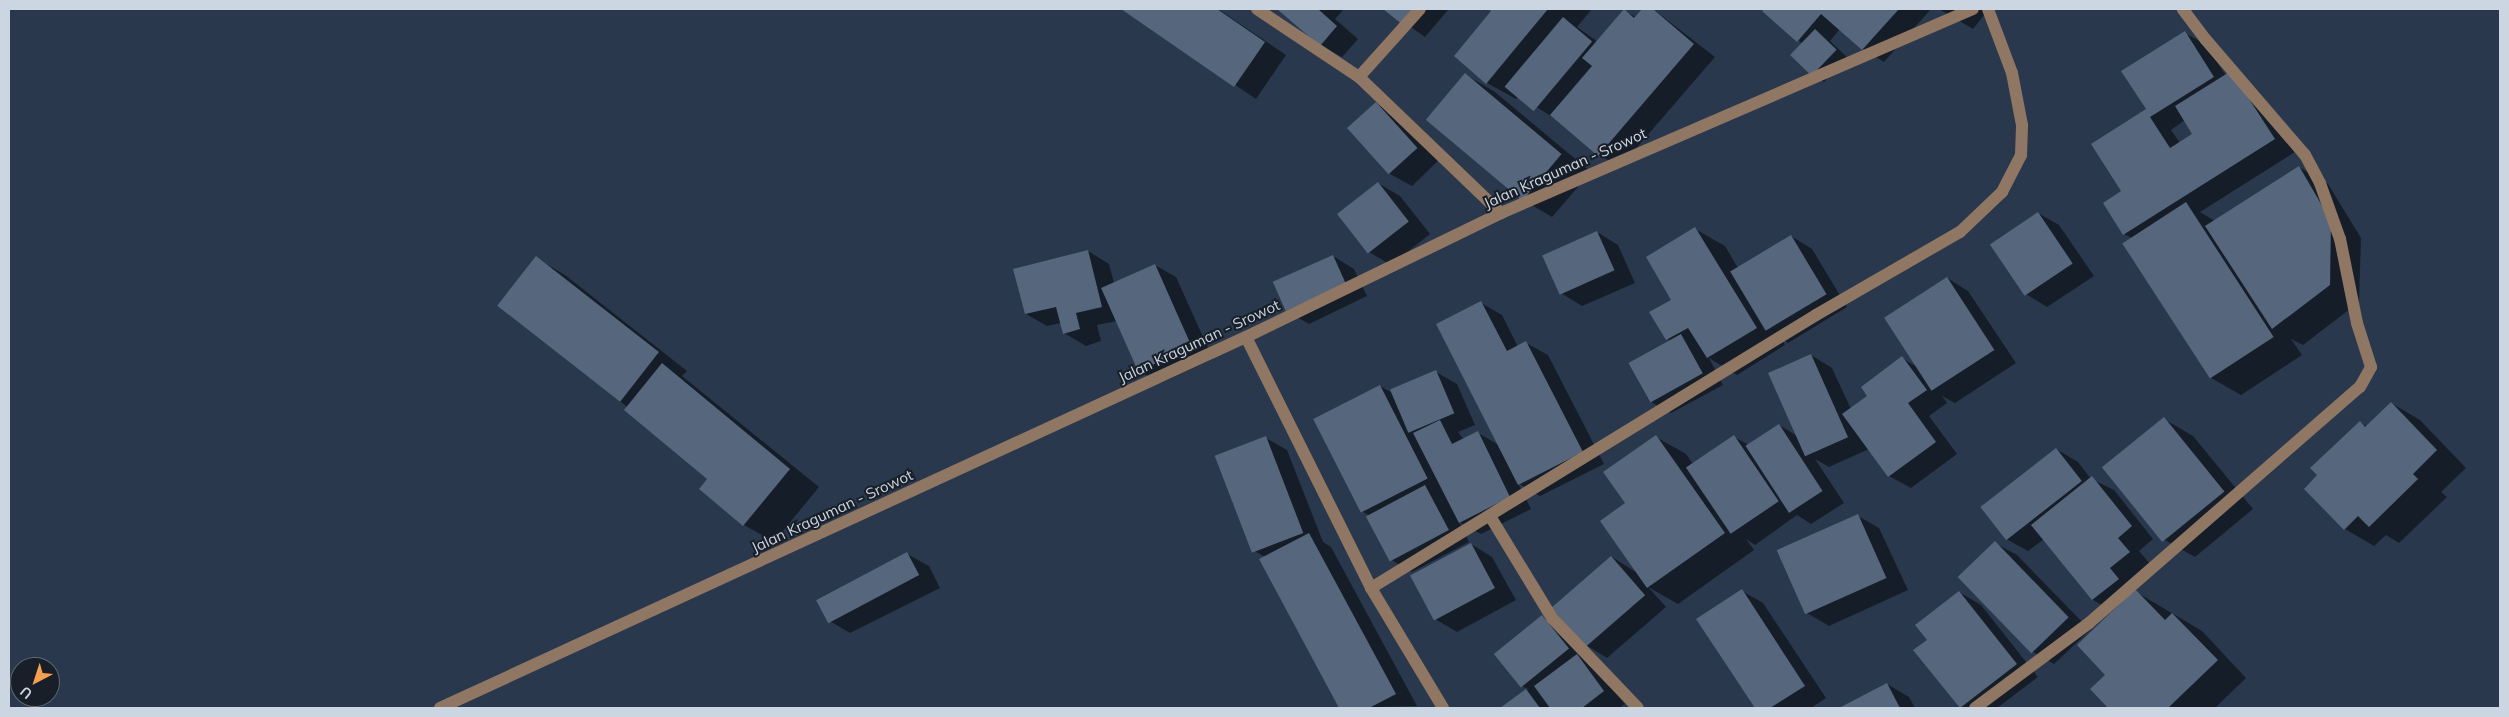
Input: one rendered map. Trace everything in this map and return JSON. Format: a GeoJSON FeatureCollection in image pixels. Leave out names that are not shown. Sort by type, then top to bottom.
{"type":"FeatureCollection","features":[{"type":"Feature","properties":{"kind":"street"},"geometry":{"type":"LineString","coordinates":[[1257,9],[1359,77],[1501,213]]}},
{"type":"Feature","properties":{"kind":"street"},"geometry":{"type":"LineString","coordinates":[[1359,77],[1420,9]]}},
{"type":"Feature","properties":{"kind":"street","name":"Jalan Kraguman - Srowot"},"geometry":{"type":"LineString","coordinates":[[440,708],[1246,337],[1501,213],[1973,9]]}},
{"type":"Feature","properties":{"kind":"street"},"geometry":{"type":"LineString","coordinates":[[1371,588],[1816,315],[1960,232],[2002,192],[2021,155],[2022,125],[2012,73],[1988,9]]}},
{"type":"Feature","properties":{"kind":"street"},"geometry":{"type":"LineString","coordinates":[[1975,708],[2088,623],[2360,387],[2371,367],[2357,323],[2340,239],[2320,183],[2305,155],[2212,48],[2183,9]]}},
{"type":"Feature","properties":{"kind":"street"},"geometry":{"type":"LineString","coordinates":[[1246,337],[1371,588],[1443,708]]}},
{"type":"Feature","properties":{"kind":"street"},"geometry":{"type":"LineString","coordinates":[[1490,516],[1552,618],[1638,708]]}},
{"type":"Feature","properties":{"kind":"building"},"geometry":{"type":"Polygon","coordinates":[[[1121,9],[1217,9],[1265,42],[1234,87],[1121,9]]]}},
{"type":"Feature","properties":{"kind":"building"},"geometry":{"type":"Polygon","coordinates":[[[1277,9],[1318,9],[1337,26],[1320,46],[1277,9]]]}},
{"type":"Feature","properties":{"kind":"building"},"geometry":{"type":"Polygon","coordinates":[[[1383,9],[1417,9],[1403,25],[1383,9]]]}},
{"type":"Feature","properties":{"kind":"building"},"geometry":{"type":"Polygon","coordinates":[[[1488,9],[1548,9],[1486,84],[1454,56],[1491,11],[1488,9]]]}},
{"type":"Feature","properties":{"kind":"building"},"geometry":{"type":"Polygon","coordinates":[[[1624,9],[1634,18],[1642,9],[1653,9],[1694,44],[1598,156],[1550,115],[1592,66],[1582,58],[1624,9]]]}},
{"type":"Feature","properties":{"kind":"building"},"geometry":{"type":"Polygon","coordinates":[[[1764,9],[1899,9],[1862,50],[1821,14],[1797,42],[1762,11],[1764,9]]]}},
{"type":"Feature","properties":{"kind":"building"},"geometry":{"type":"Polygon","coordinates":[[[1563,17],[1592,41],[1534,111],[1505,87],[1563,17]]]}},
{"type":"Feature","properties":{"kind":"building"},"geometry":{"type":"Polygon","coordinates":[[[1815,29],[1837,50],[1812,76],[1790,55],[1815,29]]]}},
{"type":"Feature","properties":{"kind":"building"},"geometry":{"type":"Polygon","coordinates":[[[2185,31],[2214,77],[2150,117],[2170,148],[2192,134],[2175,106],[2231,71],[2275,139],[2123,235],[2103,203],[2121,191],[2091,144],[2146,109],[2121,71],[2185,31]]]}},
{"type":"Feature","properties":{"kind":"building"},"geometry":{"type":"Polygon","coordinates":[[[1465,73],[1562,154],[1522,201],[1426,120],[1465,73]]]}},
{"type":"Feature","properties":{"kind":"building"},"geometry":{"type":"Polygon","coordinates":[[[1376,102],[1417,148],[1389,174],[1347,128],[1376,102]]]}},
{"type":"Feature","properties":{"kind":"building"},"geometry":{"type":"Polygon","coordinates":[[[2299,166],[2331,221],[2330,285],[2272,329],[2205,226],[2299,166]]]}},
{"type":"Feature","properties":{"kind":"building"},"geometry":{"type":"Polygon","coordinates":[[[1378,182],[1409,221],[1368,253],[1337,214],[1378,182]]]}},
{"type":"Feature","properties":{"kind":"building"},"geometry":{"type":"Polygon","coordinates":[[[2186,202],[2274,337],[2210,378],[2122,243],[2186,202]]]}},
{"type":"Feature","properties":{"kind":"building"},"geometry":{"type":"Polygon","coordinates":[[[2038,212],[2073,263],[2025,296],[1990,244],[2038,212]]]}},
{"type":"Feature","properties":{"kind":"building"},"geometry":{"type":"Polygon","coordinates":[[[1695,227],[1757,328],[1707,358],[1688,328],[1666,340],[1649,312],[1671,300],[1646,257],[1695,227]]]}},
{"type":"Feature","properties":{"kind":"building"},"geometry":{"type":"Polygon","coordinates":[[[1597,231],[1614,270],[1560,295],[1542,255],[1597,231]]]}},
{"type":"Feature","properties":{"kind":"building"},"geometry":{"type":"Polygon","coordinates":[[[1791,235],[1827,294],[1766,331],[1730,272],[1791,235]]]}},
{"type":"Feature","properties":{"kind":"building"},"geometry":{"type":"Polygon","coordinates":[[[1088,250],[1102,307],[1076,313],[1080,329],[1063,334],[1056,307],[1025,314],[1013,269],[1088,250]]]}},
{"type":"Feature","properties":{"kind":"building"},"geometry":{"type":"Polygon","coordinates":[[[1333,255],[1346,284],[1286,311],[1273,282],[1333,255]]]}},
{"type":"Feature","properties":{"kind":"building"},"geometry":{"type":"Polygon","coordinates":[[[536,256],[659,352],[620,402],[497,306],[536,256]]]}},
{"type":"Feature","properties":{"kind":"building"},"geometry":{"type":"Polygon","coordinates":[[[1155,264],[1192,347],[1138,371],[1101,288],[1155,264]]]}},
{"type":"Feature","properties":{"kind":"building"},"geometry":{"type":"Polygon","coordinates":[[[1947,277],[1994,350],[1931,391],[1884,318],[1947,277]]]}},
{"type":"Feature","properties":{"kind":"building"},"geometry":{"type":"Polygon","coordinates":[[[1481,301],[1507,351],[1526,341],[1583,452],[1518,485],[1436,324],[1481,301]]]}},
{"type":"Feature","properties":{"kind":"building"},"geometry":{"type":"Polygon","coordinates":[[[1681,334],[1703,373],[1650,402],[1629,363],[1681,334]]]}},
{"type":"Feature","properties":{"kind":"building"},"geometry":{"type":"Polygon","coordinates":[[[1811,354],[1848,437],[1805,456],[1768,373],[1811,354]]]}},
{"type":"Feature","properties":{"kind":"building"},"geometry":{"type":"Polygon","coordinates":[[[1902,356],[1927,390],[1908,403],[1936,442],[1888,477],[1842,414],[1867,396],[1861,387],[1902,356]]]}},
{"type":"Feature","properties":{"kind":"building"},"geometry":{"type":"Polygon","coordinates":[[[662,363],[790,469],[743,526],[699,489],[707,479],[624,410],[662,363]]]}},
{"type":"Feature","properties":{"kind":"building"},"geometry":{"type":"Polygon","coordinates":[[[1436,370],[1454,413],[1408,433],[1390,390],[1436,370]]]}},
{"type":"Feature","properties":{"kind":"building"},"geometry":{"type":"Polygon","coordinates":[[[1380,385],[1428,479],[1361,513],[1313,419],[1380,385]]]}},
{"type":"Feature","properties":{"kind":"building"},"geometry":{"type":"Polygon","coordinates":[[[2391,402],[2437,450],[2413,474],[2418,479],[2369,527],[2358,516],[2344,530],[2304,489],[2317,475],[2310,468],[2360,421],[2365,427],[2391,402]]]}},
{"type":"Feature","properties":{"kind":"building"},"geometry":{"type":"Polygon","coordinates":[[[2164,417],[2224,492],[2162,542],[2102,467],[2164,417]]]}},
{"type":"Feature","properties":{"kind":"building"},"geometry":{"type":"Polygon","coordinates":[[[1440,420],[1452,444],[1478,431],[1510,497],[1459,523],[1413,433],[1440,420]]]}},
{"type":"Feature","properties":{"kind":"building"},"geometry":{"type":"Polygon","coordinates":[[[1779,424],[1823,491],[1789,513],[1745,446],[1779,424]]]}},
{"type":"Feature","properties":{"kind":"building"},"geometry":{"type":"Polygon","coordinates":[[[1656,435],[1725,533],[1647,588],[1600,521],[1625,503],[1603,472],[1656,435]]]}},
{"type":"Feature","properties":{"kind":"building"},"geometry":{"type":"Polygon","coordinates":[[[1734,435],[1779,501],[1731,534],[1686,467],[1734,435]]]}},
{"type":"Feature","properties":{"kind":"building"},"geometry":{"type":"Polygon","coordinates":[[[1266,436],[1303,533],[1252,553],[1215,456],[1266,436]]]}},
{"type":"Feature","properties":{"kind":"building"},"geometry":{"type":"Polygon","coordinates":[[[2056,448],[2082,481],[2006,540],[1980,507],[2056,448]]]}},
{"type":"Feature","properties":{"kind":"building"},"geometry":{"type":"Polygon","coordinates":[[[2092,476],[2132,526],[2118,538],[2130,552],[2110,568],[2119,579],[2092,600],[2031,525],[2092,476]]]}},
{"type":"Feature","properties":{"kind":"building"},"geometry":{"type":"Polygon","coordinates":[[[1425,485],[1449,530],[1390,561],[1366,516],[1425,485]]]}},
{"type":"Feature","properties":{"kind":"building"},"geometry":{"type":"Polygon","coordinates":[[[1858,514],[1886,578],[1805,614],[1777,550],[1858,514]]]}},
{"type":"Feature","properties":{"kind":"building"},"geometry":{"type":"Polygon","coordinates":[[[1309,533],[1396,694],[1369,708],[1339,708],[1259,559],[1309,533]]]}},
{"type":"Feature","properties":{"kind":"building"},"geometry":{"type":"Polygon","coordinates":[[[1995,541],[2069,617],[2031,653],[1958,577],[1995,541]]]}},
{"type":"Feature","properties":{"kind":"building"},"geometry":{"type":"Polygon","coordinates":[[[1471,543],[1495,588],[1434,620],[1410,575],[1471,543]]]}},
{"type":"Feature","properties":{"kind":"building"},"geometry":{"type":"Polygon","coordinates":[[[907,552],[919,575],[828,623],[816,600],[907,552]]]}},
{"type":"Feature","properties":{"kind":"building"},"geometry":{"type":"Polygon","coordinates":[[[1611,556],[1645,595],[1585,647],[1551,608],[1611,556]]]}},
{"type":"Feature","properties":{"kind":"building"},"geometry":{"type":"Polygon","coordinates":[[[1742,589],[1805,686],[1770,708],[1755,708],[1696,619],[1742,589]]]}},
{"type":"Feature","properties":{"kind":"building"},"geometry":{"type":"Polygon","coordinates":[[[2135,589],[2165,620],[2172,613],[2218,660],[2168,708],[2108,708],[2090,689],[2105,675],[2077,645],[2135,589]]]}},
{"type":"Feature","properties":{"kind":"building"},"geometry":{"type":"Polygon","coordinates":[[[1959,591],[2017,664],[1960,708],[1913,650],[1927,640],[1915,625],[1959,591]]]}},
{"type":"Feature","properties":{"kind":"building"},"geometry":{"type":"Polygon","coordinates":[[[1542,615],[1569,648],[1521,687],[1494,654],[1542,615]]]}},
{"type":"Feature","properties":{"kind":"building"},"geometry":{"type":"Polygon","coordinates":[[[1577,654],[1604,691],[1582,708],[1550,708],[1534,686],[1577,654]]]}},
{"type":"Feature","properties":{"kind":"building"},"geometry":{"type":"Polygon","coordinates":[[[1887,683],[1900,708],[1839,708],[1887,683]]]}},
{"type":"Feature","properties":{"kind":"building"},"geometry":{"type":"Polygon","coordinates":[[[1526,689],[1540,708],[1500,708],[1526,689]]]}}]}
